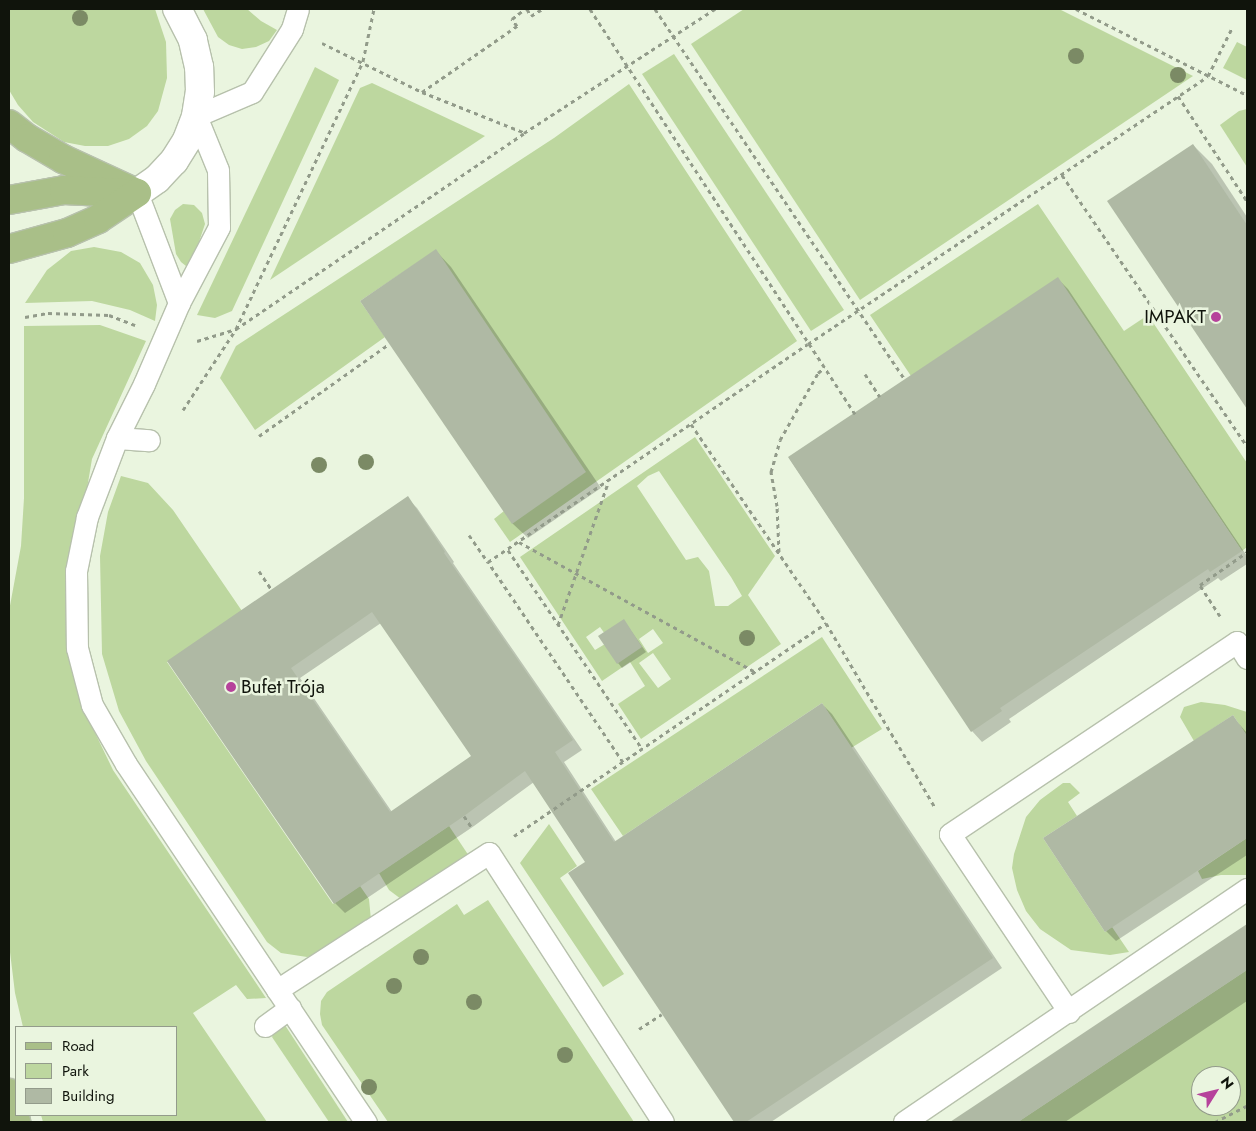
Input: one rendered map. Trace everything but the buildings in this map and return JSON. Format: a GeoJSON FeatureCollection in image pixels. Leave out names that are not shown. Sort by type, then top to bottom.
{"type":"FeatureCollection","features":[{"type":"Feature","properties":{"kind":"main road"},"geometry":{"type":"LineString","coordinates":[[9,124],[27,138],[63,159],[137,193]]}},
{"type":"Feature","properties":{"kind":"main road"},"geometry":{"type":"LineString","coordinates":[[9,200],[64,190],[137,193]]}},
{"type":"Feature","properties":{"kind":"main road"},"geometry":{"type":"LineString","coordinates":[[9,249],[67,233],[98,219],[137,193]]}},
{"type":"Feature","properties":{"kind":"main road"},"geometry":{"type":"LineString","coordinates":[[9,1093],[16,1122]]}},
{"type":"Feature","properties":{"kind":"street"},"geometry":{"type":"LineString","coordinates":[[137,193],[157,179],[174,161],[187,140],[196,116],[200,92],[199,67],[193,40],[177,9]]}},
{"type":"Feature","properties":{"kind":"lane"},"geometry":{"type":"LineString","coordinates":[[298,9],[292,29],[252,92],[196,116],[218,170],[219,227],[179,303],[144,384],[117,438],[87,517],[76,571],[77,648],[92,705],[126,764],[366,1122]]}},
{"type":"Feature","properties":{"kind":"lane"},"geometry":{"type":"LineString","coordinates":[[137,193],[179,303]]}},
{"type":"Feature","properties":{"kind":"lane"},"geometry":{"type":"LineString","coordinates":[[117,438],[149,440]]}},
{"type":"Feature","properties":{"kind":"lane"},"geometry":{"type":"LineString","coordinates":[[1069,1012],[950,834],[1244,645]]}},
{"type":"Feature","properties":{"kind":"lane"},"geometry":{"type":"LineString","coordinates":[[277,990],[489,853],[663,1122]]}},
{"type":"Feature","properties":{"kind":"lane"},"geometry":{"type":"LineString","coordinates":[[904,1122],[1069,1012],[1247,889]]}},
{"type":"Feature","properties":{"kind":"lane"},"geometry":{"type":"LineString","coordinates":[[265,1026],[290,1008]]}},
{"type":"Feature","properties":{"kind":"path"},"geometry":{"type":"LineString","coordinates":[[183,410],[236,329],[364,61],[374,9]]}},
{"type":"Feature","properties":{"kind":"path"},"geometry":{"type":"LineString","coordinates":[[516,9],[519,13]]}},
{"type":"Feature","properties":{"kind":"path"},"geometry":{"type":"LineString","coordinates":[[422,92],[516,26],[512,19],[519,13],[526,9],[531,16],[542,9]]}},
{"type":"Feature","properties":{"kind":"path"},"geometry":{"type":"LineString","coordinates":[[590,9],[855,414]]}},
{"type":"Feature","properties":{"kind":"path"},"geometry":{"type":"LineString","coordinates":[[656,9],[673,38],[905,380]]}},
{"type":"Feature","properties":{"kind":"path"},"geometry":{"type":"LineString","coordinates":[[193,343],[236,329],[524,133],[715,9]]}},
{"type":"Feature","properties":{"kind":"path"},"geometry":{"type":"LineString","coordinates":[[1076,9],[1247,95]]}},
{"type":"Feature","properties":{"kind":"path"},"geometry":{"type":"LineString","coordinates":[[488,562],[858,310],[1208,76],[1232,28]]}},
{"type":"Feature","properties":{"kind":"path"},"geometry":{"type":"LineString","coordinates":[[322,43],[364,61],[422,92],[524,133]]}},
{"type":"Feature","properties":{"kind":"path"},"geometry":{"type":"LineString","coordinates":[[1178,96],[1247,201]]}},
{"type":"Feature","properties":{"kind":"path"},"geometry":{"type":"LineString","coordinates":[[1062,175],[1247,446]]}},
{"type":"Feature","properties":{"kind":"path"},"geometry":{"type":"LineString","coordinates":[[25,317],[48,313],[109,315],[139,327]]}},
{"type":"Feature","properties":{"kind":"path"},"geometry":{"type":"LineString","coordinates":[[259,436],[389,344]]}},
{"type":"Feature","properties":{"kind":"path"},"geometry":{"type":"LineString","coordinates":[[779,553],[777,506],[771,472],[780,440],[818,373],[824,368]]}},
{"type":"Feature","properties":{"kind":"path"},"geometry":{"type":"LineString","coordinates":[[865,374],[880,397]]}},
{"type":"Feature","properties":{"kind":"path"},"geometry":{"type":"LineString","coordinates":[[692,424],[826,623],[950,834]]}},
{"type":"Feature","properties":{"kind":"path"},"geometry":{"type":"LineString","coordinates":[[558,626],[608,482]]}},
{"type":"Feature","properties":{"kind":"path"},"geometry":{"type":"LineString","coordinates":[[469,535],[623,762]]}},
{"type":"Feature","properties":{"kind":"path"},"geometry":{"type":"LineString","coordinates":[[519,542],[755,672]]}},
{"type":"Feature","properties":{"kind":"path"},"geometry":{"type":"LineString","coordinates":[[508,550],[642,749]]}},
{"type":"Feature","properties":{"kind":"path"},"geometry":{"type":"LineString","coordinates":[[1244,645],[1200,585],[1247,552]]}},
{"type":"Feature","properties":{"kind":"path"},"geometry":{"type":"LineString","coordinates":[[259,571],[272,590]]}},
{"type":"Feature","properties":{"kind":"path"},"geometry":{"type":"LineString","coordinates":[[489,853],[826,623]]}},
{"type":"Feature","properties":{"kind":"path"},"geometry":{"type":"LineString","coordinates":[[464,816],[474,832]]}},
{"type":"Feature","properties":{"kind":"path"},"geometry":{"type":"LineString","coordinates":[[646,1024],[662,1014]]}},
{"type":"Feature","properties":{"kind":"path"},"geometry":{"type":"LineString","coordinates":[[1215,1122],[1247,1106]]}},
{"type":"Feature","properties":{"kind":"green space"},"geometry":{"type":"Polygon","coordinates":[[[9,9],[155,9],[166,42],[167,78],[158,111],[147,126],[129,139],[108,146],[85,146],[64,142],[33,122],[18,105],[9,90],[9,9]]]}},
{"type":"Feature","properties":{"kind":"green space"},"geometry":{"type":"Polygon","coordinates":[[[203,9],[247,9],[261,21],[277,30],[269,41],[256,47],[242,49],[229,45],[218,37],[203,9]]]}},
{"type":"Feature","properties":{"kind":"green space"},"geometry":{"type":"Polygon","coordinates":[[[744,9],[1059,9],[1193,76],[860,300],[691,44],[744,9]]]}},
{"type":"Feature","properties":{"kind":"green space"},"geometry":{"type":"Polygon","coordinates":[[[1237,42],[1247,47],[1247,80],[1223,68],[1237,42]]]}},
{"type":"Feature","properties":{"kind":"green space"},"geometry":{"type":"Polygon","coordinates":[[[674,54],[844,310],[811,331],[642,74],[674,54]]]}},
{"type":"Feature","properties":{"kind":"green space"},"geometry":{"type":"Polygon","coordinates":[[[315,67],[339,80],[232,311],[215,318],[197,315],[315,67]]]}},
{"type":"Feature","properties":{"kind":"green space"},"geometry":{"type":"Polygon","coordinates":[[[372,83],[485,136],[270,280],[360,88],[372,83]]]}},
{"type":"Feature","properties":{"kind":"green space"},"geometry":{"type":"Polygon","coordinates":[[[629,84],[797,341],[510,542],[494,519],[504,511],[512,523],[436,250],[360,301],[385,337],[255,430],[220,378],[236,346],[554,138],[629,84]]]}},
{"type":"Feature","properties":{"kind":"green space"},"geometry":{"type":"Polygon","coordinates":[[[1247,109],[1247,167],[1220,125],[1239,111],[1247,109]]]}},
{"type":"Feature","properties":{"kind":"green space"},"geometry":{"type":"Polygon","coordinates":[[[183,204],[194,205],[202,213],[205,224],[192,263],[186,266],[176,254],[170,219],[175,210],[183,204]]]}},
{"type":"Feature","properties":{"kind":"green space"},"geometry":{"type":"Polygon","coordinates":[[[1038,204],[1124,331],[1148,315],[1247,463],[1247,547],[1242,551],[1058,278],[911,376],[870,315],[1038,204]]]}},
{"type":"Feature","properties":{"kind":"green space"},"geometry":{"type":"Polygon","coordinates":[[[94,247],[121,252],[140,263],[153,285],[157,305],[155,321],[130,310],[92,301],[25,303],[47,270],[71,251],[94,247]]]}},
{"type":"Feature","properties":{"kind":"green space"},"geometry":{"type":"Polygon","coordinates":[[[100,325],[146,341],[92,459],[66,613],[85,712],[113,770],[266,998],[247,999],[236,985],[193,1013],[267,1122],[43,1122],[41,1116],[178,1116],[178,1026],[23,1026],[15,993],[9,944],[9,611],[21,546],[24,498],[24,326],[100,325]]]}},
{"type":"Feature","properties":{"kind":"green space"},"geometry":{"type":"Polygon","coordinates":[[[695,437],[775,556],[748,595],[781,644],[641,739],[618,704],[645,686],[630,662],[602,681],[520,557],[695,437]],[[659,471],[648,476],[637,486],[686,560],[698,557],[709,571],[715,606],[728,606],[742,596],[731,577],[659,471]],[[600,627],[586,637],[595,650],[610,641],[600,627]],[[653,629],[639,639],[648,653],[663,643],[653,629]],[[653,653],[639,663],[658,688],[671,679],[653,653]]]}},
{"type":"Feature","properties":{"kind":"green space"},"geometry":{"type":"Polygon","coordinates":[[[121,476],[148,483],[173,510],[242,611],[167,662],[333,904],[360,886],[369,899],[371,920],[322,953],[307,957],[281,953],[267,942],[146,761],[119,711],[102,654],[100,556],[108,512],[121,476]]]}},
{"type":"Feature","properties":{"kind":"green space"},"geometry":{"type":"Polygon","coordinates":[[[822,637],[882,729],[851,748],[822,703],[623,836],[591,789],[822,637]]]}},
{"type":"Feature","properties":{"kind":"green space"},"geometry":{"type":"Polygon","coordinates":[[[1201,702],[1225,705],[1247,712],[1247,736],[1233,715],[1194,741],[1180,717],[1184,707],[1201,702]]]}},
{"type":"Feature","properties":{"kind":"green space"},"geometry":{"type":"Polygon","coordinates":[[[1063,783],[1070,783],[1080,793],[1068,802],[1077,816],[1043,838],[1105,932],[1112,927],[1129,952],[1110,955],[1071,950],[1040,929],[1026,911],[1017,890],[1012,868],[1014,854],[1026,817],[1040,800],[1063,783]]]}},
{"type":"Feature","properties":{"kind":"green space"},"geometry":{"type":"Polygon","coordinates":[[[549,824],[577,866],[560,878],[624,974],[603,987],[520,863],[549,824]]]}},
{"type":"Feature","properties":{"kind":"green space"},"geometry":{"type":"Polygon","coordinates":[[[449,826],[469,856],[401,899],[389,890],[379,873],[449,826]]]}},
{"type":"Feature","properties":{"kind":"green space"},"geometry":{"type":"Polygon","coordinates":[[[1247,838],[1247,875],[1221,875],[1202,879],[1198,871],[1247,838]]]}},
{"type":"Feature","properties":{"kind":"green space"},"geometry":{"type":"Polygon","coordinates":[[[488,900],[634,1122],[388,1122],[322,1025],[320,1014],[321,1001],[327,992],[457,904],[464,915],[488,900]]]}},
{"type":"Feature","properties":{"kind":"green space"},"geometry":{"type":"Polygon","coordinates":[[[1247,970],[1247,1122],[1018,1122],[1247,970]]]}},
{"type":"Feature","properties":{"kind":"green space"},"geometry":{"type":"Polygon","coordinates":[[[281,1019],[348,1122],[329,1122],[272,1037],[281,1019]]]}},
{"type":"Feature","properties":{"kind":"place","name":"IMPAKT"},"geometry":{"type":"Point","coordinates":[1216,317]}},
{"type":"Feature","properties":{"kind":"place","name":"Bufet Trója"},"geometry":{"type":"Point","coordinates":[231,687]}}]}
